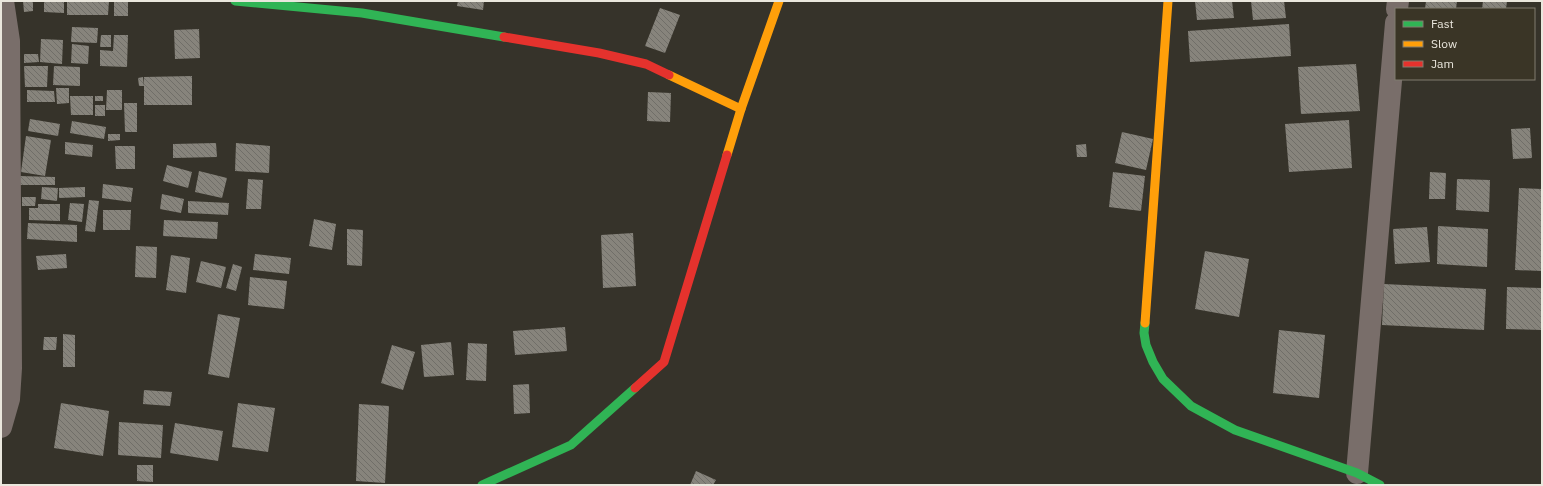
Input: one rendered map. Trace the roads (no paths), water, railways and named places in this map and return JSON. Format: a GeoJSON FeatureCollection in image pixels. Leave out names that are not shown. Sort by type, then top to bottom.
{"type":"FeatureCollection","features":[{"type":"Feature","properties":{"kind":"street"},"geometry":{"type":"LineString","coordinates":[[1,427],[9,399],[6,367],[9,41],[3,1]]}},
{"type":"Feature","properties":{"kind":"street"},"geometry":{"type":"LineString","coordinates":[[235,1],[362,14],[599,53],[646,64],[741,109]]}},
{"type":"Feature","properties":{"kind":"street"},"geometry":{"type":"LineString","coordinates":[[482,485],[571,445],[664,362],[741,109],[779,1]]}},
{"type":"Feature","properties":{"kind":"street"},"geometry":{"type":"LineString","coordinates":[[1168,1],[1144,334],[1146,345],[1153,362],[1163,378],[1191,406],[1235,430],[1357,473],[1380,485]]}},
{"type":"Feature","properties":{"kind":"street"},"geometry":{"type":"LineString","coordinates":[[1357,473],[1395,35]]}}]}
